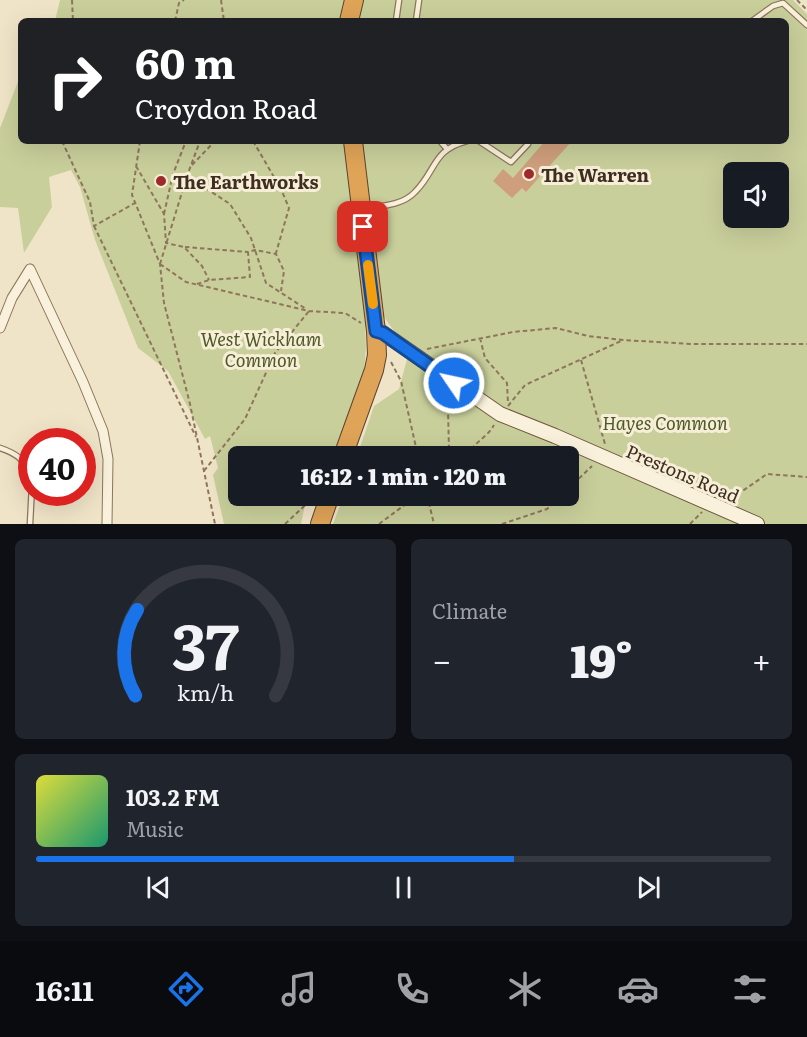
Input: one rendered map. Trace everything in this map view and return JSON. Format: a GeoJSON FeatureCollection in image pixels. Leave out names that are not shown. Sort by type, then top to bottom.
{"type":"FeatureCollection","features":[{"type":"Feature","properties":{"kind":"highway"},"geometry":{"type":"LineString","coordinates":[[350,18],[354,0]]}},
{"type":"Feature","properties":{"kind":"highway"},"geometry":{"type":"LineString","coordinates":[[347,446],[374,370],[377,355],[354,144]]}},
{"type":"Feature","properties":{"kind":"highway"},"geometry":{"type":"LineString","coordinates":[[320,524],[326,506]]}},
{"type":"Feature","properties":{"kind":"street"},"geometry":{"type":"LineString","coordinates":[[0,328],[12,298],[30,269],[103,430],[108,459],[108,524]]}},
{"type":"Feature","properties":{"kind":"street","name":"Prestons Road"},"geometry":{"type":"LineString","coordinates":[[376,331],[383,333],[500,414],[757,524]]}},
{"type":"Feature","properties":{"kind":"lane"},"geometry":{"type":"LineString","coordinates":[[396,18],[399,0]]}},
{"type":"Feature","properties":{"kind":"lane"},"geometry":{"type":"LineString","coordinates":[[416,18],[419,0]]}},
{"type":"Feature","properties":{"kind":"lane"},"geometry":{"type":"LineString","coordinates":[[756,18],[773,6],[783,3],[807,25]]}},
{"type":"Feature","properties":{"kind":"lane"},"geometry":{"type":"LineString","coordinates":[[443,144],[447,149]]}},
{"type":"Feature","properties":{"kind":"lane"},"geometry":{"type":"LineString","coordinates":[[361,209],[401,202],[415,193],[443,151],[460,144]]}},
{"type":"Feature","properties":{"kind":"lane"},"geometry":{"type":"LineString","coordinates":[[483,144],[511,162],[528,144]]}},
{"type":"Feature","properties":{"kind":"lane"},"geometry":{"type":"LineString","coordinates":[[0,448],[18,456]]}},
{"type":"Feature","properties":{"kind":"lane"},"geometry":{"type":"LineString","coordinates":[[30,524],[31,506]]}},
{"type":"Feature","properties":{"kind":"path"},"geometry":{"type":"LineString","coordinates":[[72,0],[73,18]]}},
{"type":"Feature","properties":{"kind":"path"},"geometry":{"type":"LineString","coordinates":[[176,18],[179,3],[184,0]]}},
{"type":"Feature","properties":{"kind":"path"},"geometry":{"type":"LineString","coordinates":[[221,0],[224,18]]}},
{"type":"Feature","properties":{"kind":"path"},"geometry":{"type":"LineString","coordinates":[[797,0],[807,10]]}},
{"type":"Feature","properties":{"kind":"path"},"geometry":{"type":"LineString","coordinates":[[63,144],[90,202],[94,226],[197,441]]}},
{"type":"Feature","properties":{"kind":"path"},"geometry":{"type":"LineString","coordinates":[[140,144],[132,195],[160,264],[164,303],[215,524]]}},
{"type":"Feature","properties":{"kind":"path"},"geometry":{"type":"LineString","coordinates":[[166,243],[164,214],[173,174],[185,144]]}},
{"type":"Feature","properties":{"kind":"path"},"geometry":{"type":"LineString","coordinates":[[160,264],[199,144]]}},
{"type":"Feature","properties":{"kind":"path"},"geometry":{"type":"LineString","coordinates":[[190,167],[212,144]]}},
{"type":"Feature","properties":{"kind":"path"},"geometry":{"type":"LineString","coordinates":[[255,144],[281,189],[289,208],[276,254],[284,271],[281,293]]}},
{"type":"Feature","properties":{"kind":"path"},"geometry":{"type":"LineString","coordinates":[[136,165],[164,214]]}},
{"type":"Feature","properties":{"kind":"path"},"geometry":{"type":"LineString","coordinates":[[187,176],[230,204],[251,238],[266,283],[309,311]]}},
{"type":"Feature","properties":{"kind":"path"},"geometry":{"type":"LineString","coordinates":[[94,226],[135,203]]}},
{"type":"Feature","properties":{"kind":"path"},"geometry":{"type":"LineString","coordinates":[[166,243],[184,247],[248,252],[255,250],[276,254]]}},
{"type":"Feature","properties":{"kind":"path"},"geometry":{"type":"LineString","coordinates":[[184,247],[202,266],[209,280]]}},
{"type":"Feature","properties":{"kind":"path"},"geometry":{"type":"LineString","coordinates":[[197,284],[209,280],[250,277],[248,252]]}},
{"type":"Feature","properties":{"kind":"path"},"geometry":{"type":"LineString","coordinates":[[160,264],[186,282],[309,311],[345,314],[376,331]]}},
{"type":"Feature","properties":{"kind":"path"},"geometry":{"type":"LineString","coordinates":[[204,471],[245,419],[275,353],[309,311]]}},
{"type":"Feature","properties":{"kind":"path"},"geometry":{"type":"LineString","coordinates":[[413,354],[480,338],[556,328],[588,336],[623,340],[692,344],[807,344]]}},
{"type":"Feature","properties":{"kind":"path"},"geometry":{"type":"LineString","coordinates":[[480,338],[485,358],[507,383],[508,405],[525,385],[623,340]]}},
{"type":"Feature","properties":{"kind":"path"},"geometry":{"type":"LineString","coordinates":[[579,478],[601,456],[606,443],[581,358]]}},
{"type":"Feature","properties":{"kind":"path"},"geometry":{"type":"LineString","coordinates":[[391,361],[400,381],[416,446]]}},
{"type":"Feature","properties":{"kind":"path"},"geometry":{"type":"LineString","coordinates":[[449,446],[448,410],[470,393]]}},
{"type":"Feature","properties":{"kind":"path"},"geometry":{"type":"LineString","coordinates":[[472,446],[491,431],[500,414]]}},
{"type":"Feature","properties":{"kind":"path"},"geometry":{"type":"LineString","coordinates":[[690,524],[711,505],[734,499],[767,474],[807,477]]}},
{"type":"Feature","properties":{"kind":"path"},"geometry":{"type":"LineString","coordinates":[[285,524],[304,506]]}},
{"type":"Feature","properties":{"kind":"path"},"geometry":{"type":"LineString","coordinates":[[379,524],[403,506]]}},
{"type":"Feature","properties":{"kind":"path"},"geometry":{"type":"LineString","coordinates":[[430,506],[434,524]]}},
{"type":"Feature","properties":{"kind":"path"},"geometry":{"type":"LineString","coordinates":[[502,524],[550,506]]}},
{"type":"Feature","properties":{"kind":"green space"},"geometry":{"type":"Polygon","coordinates":[[[60,0],[347,0],[343,18],[56,18],[60,0]]]}},
{"type":"Feature","properties":{"kind":"green space","name":"Hayes Common"},"geometry":{"type":"Polygon","coordinates":[[[361,0],[793,0],[807,14],[807,524],[333,524],[340,506],[579,506],[579,446],[360,446],[374,406],[399,389],[411,344],[402,338],[381,311],[359,144],[789,144],[789,18],[356,18],[361,0]]]}},
{"type":"Feature","properties":{"kind":"green space","name":"West Wickham Common"},"geometry":{"type":"Polygon","coordinates":[[[18,82],[18,144],[345,144],[365,318],[366,347],[364,373],[336,446],[228,446],[228,506],[305,506],[301,524],[224,524],[213,475],[218,468],[210,436],[205,439],[168,371],[138,348],[95,240],[80,187],[71,170],[49,177],[52,207],[24,253],[18,208],[0,207],[0,128],[18,82]]]}},
{"type":"Feature","properties":{"kind":"building","name":"The Warren"},"geometry":{"type":"Polygon","coordinates":[[[542,144],[569,144],[526,192],[522,188],[512,198],[493,181],[503,169],[513,178],[542,144]]]}},
{"type":"Feature","properties":{"kind":"slow traffic"},"geometry":{"type":"LineString","coordinates":[[368,265],[373,304]]}},
{"type":"Feature","properties":{"kind":"place","name":"The Warren"},"geometry":{"type":"Point","coordinates":[529,174]}},
{"type":"Feature","properties":{"kind":"place","name":"The Earthworks"},"geometry":{"type":"Point","coordinates":[161,181]}},
{"type":"Feature","properties":{"kind":"route"},"geometry":{"type":"LineString","coordinates":[[363,227],[376,331],[383,333],[454,383]]}}]}
